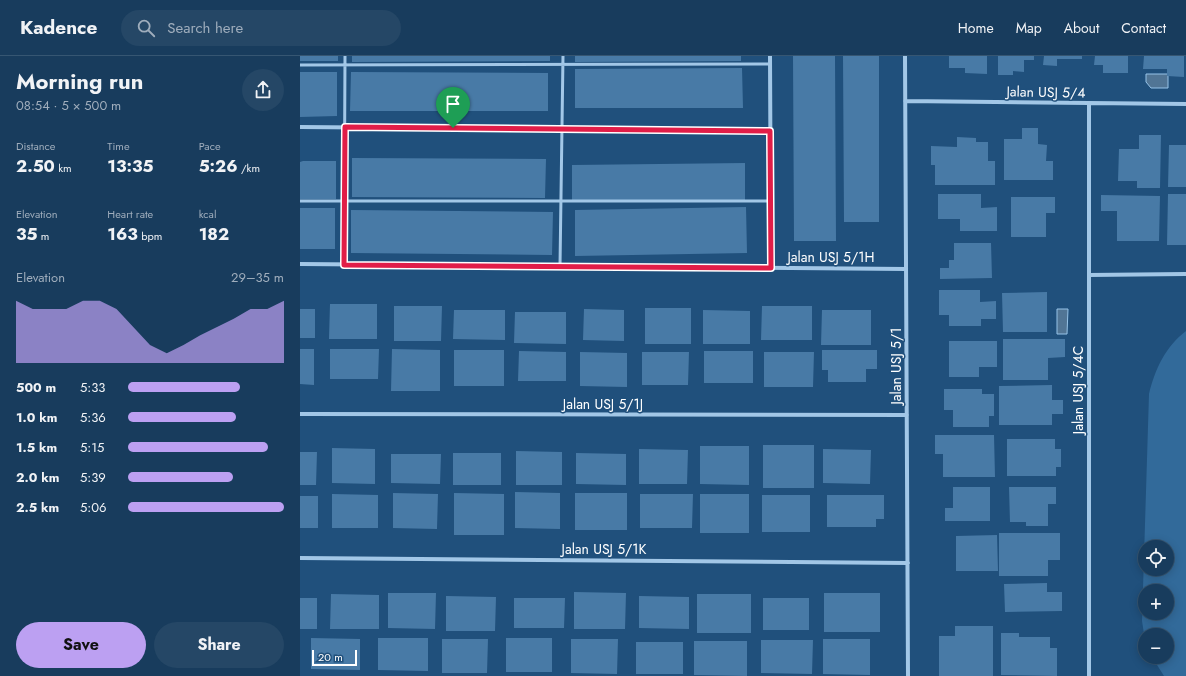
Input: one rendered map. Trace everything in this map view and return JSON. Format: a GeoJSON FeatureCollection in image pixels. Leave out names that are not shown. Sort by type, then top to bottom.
{"type":"FeatureCollection","features":[{"type":"Feature","properties":{"kind":"street"},"geometry":{"type":"LineString","coordinates":[[770,56],[771,268]]}},
{"type":"Feature","properties":{"kind":"street","name":"Jalan USJ 5/1"},"geometry":{"type":"LineString","coordinates":[[905,56],[908,676]]}},
{"type":"Feature","properties":{"kind":"street","name":"Jalan USJ 5/4"},"geometry":{"type":"LineString","coordinates":[[905,102],[1186,104]]}},
{"type":"Feature","properties":{"kind":"street","name":"Jalan USJ 5/4C"},"geometry":{"type":"LineString","coordinates":[[1089,104],[1089,676]]}},
{"type":"Feature","properties":{"kind":"street"},"geometry":{"type":"LineString","coordinates":[[300,127],[770,131]]}},
{"type":"Feature","properties":{"kind":"street","name":"Jalan USJ 5/1H"},"geometry":{"type":"LineString","coordinates":[[300,264],[906,269]]}},
{"type":"Feature","properties":{"kind":"street"},"geometry":{"type":"LineString","coordinates":[[1089,275],[1186,274]]}},
{"type":"Feature","properties":{"kind":"street","name":"Jalan USJ 5/1J"},"geometry":{"type":"LineString","coordinates":[[300,414],[907,415]]}},
{"type":"Feature","properties":{"kind":"street","name":"Jalan USJ 5/1K"},"geometry":{"type":"LineString","coordinates":[[300,558],[908,562]]}},
{"type":"Feature","properties":{"kind":"lane"},"geometry":{"type":"LineString","coordinates":[[344,265],[345,56]]}},
{"type":"Feature","properties":{"kind":"lane"},"geometry":{"type":"LineString","coordinates":[[560,266],[562,56]]}},
{"type":"Feature","properties":{"kind":"lane"},"geometry":{"type":"LineString","coordinates":[[300,65],[770,64]]}},
{"type":"Feature","properties":{"kind":"lane"},"geometry":{"type":"LineString","coordinates":[[300,201],[770,201]]}},
{"type":"Feature","properties":{"kind":"shaded area"},"geometry":{"type":"Polygon","coordinates":[[[1146,74],[1168,74],[1168,88],[1151,88],[1146,82],[1146,74]]]}},
{"type":"Feature","properties":{"kind":"shaded area"},"geometry":{"type":"Polygon","coordinates":[[[1057,309],[1068,309],[1067,334],[1057,334],[1057,309]]]}},
{"type":"Feature","properties":{"kind":"shaded area"},"geometry":{"type":"Polygon","coordinates":[[[1186,331],[1186,676],[1164,676],[1156,664],[1174,664],[1174,628],[1143,628],[1142,621],[1174,620],[1174,584],[1143,584],[1143,576],[1174,576],[1174,540],[1144,540],[1149,394],[1158,367],[1167,351],[1186,331]]]}},
{"type":"Feature","properties":{"kind":"building"},"geometry":{"type":"Polygon","coordinates":[[[300,56],[338,56],[338,61],[300,61],[300,56]]]}},
{"type":"Feature","properties":{"kind":"building"},"geometry":{"type":"Polygon","coordinates":[[[352,56],[550,56],[550,61],[352,62],[352,56]]]}},
{"type":"Feature","properties":{"kind":"building"},"geometry":{"type":"Polygon","coordinates":[[[575,56],[741,56],[741,61],[575,62],[575,56]]]}},
{"type":"Feature","properties":{"kind":"building"},"geometry":{"type":"Polygon","coordinates":[[[793,56],[835,56],[836,241],[794,241],[793,56]]]}},
{"type":"Feature","properties":{"kind":"building"},"geometry":{"type":"Polygon","coordinates":[[[843,56],[879,56],[879,222],[844,222],[843,56]]]}},
{"type":"Feature","properties":{"kind":"building"},"geometry":{"type":"Polygon","coordinates":[[[949,56],[987,56],[987,74],[965,73],[965,68],[949,68],[949,56]]]}},
{"type":"Feature","properties":{"kind":"building"},"geometry":{"type":"Polygon","coordinates":[[[998,56],[1034,56],[1034,60],[1024,60],[1024,72],[1013,71],[1013,75],[998,75],[998,56]]]}},
{"type":"Feature","properties":{"kind":"building"},"geometry":{"type":"Polygon","coordinates":[[[1044,56],[1082,56],[1082,59],[1057,59],[1057,66],[1043,65],[1044,56]]]}},
{"type":"Feature","properties":{"kind":"building"},"geometry":{"type":"Polygon","coordinates":[[[1095,56],[1128,56],[1128,73],[1103,73],[1103,65],[1094,65],[1095,56]]]}},
{"type":"Feature","properties":{"kind":"building"},"geometry":{"type":"Polygon","coordinates":[[[1144,56],[1184,56],[1184,77],[1167,76],[1167,69],[1143,69],[1144,56]]]}},
{"type":"Feature","properties":{"kind":"building"},"geometry":{"type":"Polygon","coordinates":[[[742,68],[743,108],[575,108],[575,69],[742,68]]]}},
{"type":"Feature","properties":{"kind":"building"},"geometry":{"type":"Polygon","coordinates":[[[300,72],[337,72],[337,116],[300,117],[300,72]]]}},
{"type":"Feature","properties":{"kind":"building"},"geometry":{"type":"Polygon","coordinates":[[[351,72],[548,73],[548,111],[350,111],[351,72]]]}},
{"type":"Feature","properties":{"kind":"building"},"geometry":{"type":"Polygon","coordinates":[[[1022,128],[1038,128],[1038,144],[1047,145],[1046,161],[1053,161],[1053,180],[1004,180],[1004,139],[1022,139],[1022,128]]]}},
{"type":"Feature","properties":{"kind":"building"},"geometry":{"type":"Polygon","coordinates":[[[1139,135],[1161,135],[1160,188],[1137,188],[1137,181],[1118,181],[1119,149],[1139,149],[1139,135]]]}},
{"type":"Feature","properties":{"kind":"building"},"geometry":{"type":"Polygon","coordinates":[[[957,137],[976,138],[976,142],[988,142],[988,161],[995,161],[995,185],[935,185],[935,165],[931,165],[931,146],[957,147],[957,137]]]}},
{"type":"Feature","properties":{"kind":"building"},"geometry":{"type":"Polygon","coordinates":[[[1169,145],[1186,145],[1186,187],[1168,187],[1169,145]]]}},
{"type":"Feature","properties":{"kind":"building"},"geometry":{"type":"Polygon","coordinates":[[[352,158],[546,159],[545,198],[352,197],[352,158]]]}},
{"type":"Feature","properties":{"kind":"building"},"geometry":{"type":"Polygon","coordinates":[[[336,161],[336,199],[300,199],[300,162],[336,161]]]}},
{"type":"Feature","properties":{"kind":"building"},"geometry":{"type":"Polygon","coordinates":[[[745,163],[745,200],[572,202],[572,165],[745,163]]]}},
{"type":"Feature","properties":{"kind":"building"},"geometry":{"type":"Polygon","coordinates":[[[938,194],[981,194],[981,208],[997,207],[997,231],[960,231],[960,219],[938,219],[938,194]]]}},
{"type":"Feature","properties":{"kind":"building"},"geometry":{"type":"Polygon","coordinates":[[[1168,194],[1186,194],[1186,245],[1167,245],[1168,194]]]}},
{"type":"Feature","properties":{"kind":"building"},"geometry":{"type":"Polygon","coordinates":[[[1101,195],[1160,196],[1159,241],[1117,241],[1117,211],[1101,211],[1101,195]]]}},
{"type":"Feature","properties":{"kind":"building"},"geometry":{"type":"Polygon","coordinates":[[[1011,197],[1055,197],[1055,213],[1046,213],[1046,237],[1011,237],[1011,197]]]}},
{"type":"Feature","properties":{"kind":"building"},"geometry":{"type":"Polygon","coordinates":[[[746,207],[747,253],[575,256],[575,210],[746,207]]]}},
{"type":"Feature","properties":{"kind":"building"},"geometry":{"type":"Polygon","coordinates":[[[300,208],[335,208],[335,249],[300,249],[300,208]]]}},
{"type":"Feature","properties":{"kind":"building"},"geometry":{"type":"Polygon","coordinates":[[[351,210],[553,212],[552,255],[351,253],[351,210]]]}},
{"type":"Feature","properties":{"kind":"building"},"geometry":{"type":"Polygon","coordinates":[[[954,243],[991,243],[992,278],[940,279],[940,268],[949,268],[949,260],[954,260],[954,243]]]}},
{"type":"Feature","properties":{"kind":"building"},"geometry":{"type":"Polygon","coordinates":[[[939,290],[980,290],[980,302],[996,301],[996,319],[981,319],[981,326],[949,326],[949,315],[939,315],[939,290]]]}},
{"type":"Feature","properties":{"kind":"building"},"geometry":{"type":"Polygon","coordinates":[[[1047,292],[1047,332],[1003,332],[1002,293],[1047,292]]]}},
{"type":"Feature","properties":{"kind":"building"},"geometry":{"type":"Polygon","coordinates":[[[330,304],[377,304],[377,339],[329,339],[330,304]]]}},
{"type":"Feature","properties":{"kind":"building"},"geometry":{"type":"Polygon","coordinates":[[[394,306],[442,306],[441,341],[394,341],[394,306]]]}},
{"type":"Feature","properties":{"kind":"building"},"geometry":{"type":"Polygon","coordinates":[[[762,306],[812,306],[812,340],[761,340],[762,306]]]}},
{"type":"Feature","properties":{"kind":"building"},"geometry":{"type":"Polygon","coordinates":[[[645,308],[691,308],[691,344],[645,344],[645,308]]]}},
{"type":"Feature","properties":{"kind":"building"},"geometry":{"type":"Polygon","coordinates":[[[300,309],[315,309],[315,338],[300,338],[300,309]]]}},
{"type":"Feature","properties":{"kind":"building"},"geometry":{"type":"Polygon","coordinates":[[[584,309],[624,310],[624,341],[583,340],[584,309]]]}},
{"type":"Feature","properties":{"kind":"building"},"geometry":{"type":"Polygon","coordinates":[[[454,310],[505,310],[505,340],[453,339],[454,310]]]}},
{"type":"Feature","properties":{"kind":"building"},"geometry":{"type":"Polygon","coordinates":[[[703,310],[750,311],[750,344],[703,344],[703,310]]]}},
{"type":"Feature","properties":{"kind":"building"},"geometry":{"type":"Polygon","coordinates":[[[822,310],[871,310],[871,345],[821,345],[822,310]]]}},
{"type":"Feature","properties":{"kind":"building"},"geometry":{"type":"Polygon","coordinates":[[[515,312],[566,312],[566,344],[514,343],[515,312]]]}},
{"type":"Feature","properties":{"kind":"building"},"geometry":{"type":"Polygon","coordinates":[[[1003,339],[1065,339],[1065,357],[1048,358],[1048,380],[1003,380],[1003,339]]]}},
{"type":"Feature","properties":{"kind":"building"},"geometry":{"type":"Polygon","coordinates":[[[949,341],[997,341],[997,367],[979,367],[979,377],[949,377],[949,341]]]}},
{"type":"Feature","properties":{"kind":"building"},"geometry":{"type":"Polygon","coordinates":[[[300,349],[314,349],[314,385],[300,384],[300,349]]]}},
{"type":"Feature","properties":{"kind":"building"},"geometry":{"type":"Polygon","coordinates":[[[330,349],[379,349],[378,379],[330,379],[330,349]]]}},
{"type":"Feature","properties":{"kind":"building"},"geometry":{"type":"Polygon","coordinates":[[[392,349],[440,350],[440,391],[391,391],[392,349]]]}},
{"type":"Feature","properties":{"kind":"building"},"geometry":{"type":"Polygon","coordinates":[[[454,350],[504,350],[504,386],[454,386],[454,350]]]}},
{"type":"Feature","properties":{"kind":"building"},"geometry":{"type":"Polygon","coordinates":[[[822,350],[877,350],[877,369],[866,369],[866,382],[828,382],[828,370],[822,370],[822,350]]]}},
{"type":"Feature","properties":{"kind":"building"},"geometry":{"type":"Polygon","coordinates":[[[519,351],[566,352],[566,381],[518,381],[519,351]]]}},
{"type":"Feature","properties":{"kind":"building"},"geometry":{"type":"Polygon","coordinates":[[[704,351],[753,351],[753,383],[704,383],[704,351]]]}},
{"type":"Feature","properties":{"kind":"building"},"geometry":{"type":"Polygon","coordinates":[[[580,352],[627,353],[627,387],[580,386],[580,352]]]}},
{"type":"Feature","properties":{"kind":"building"},"geometry":{"type":"Polygon","coordinates":[[[642,352],[689,352],[688,385],[642,385],[642,352]]]}},
{"type":"Feature","properties":{"kind":"building"},"geometry":{"type":"Polygon","coordinates":[[[764,352],[814,352],[813,387],[764,387],[764,352]]]}},
{"type":"Feature","properties":{"kind":"building"},"geometry":{"type":"Polygon","coordinates":[[[1052,385],[1052,400],[1063,400],[1063,414],[1052,414],[1052,425],[999,425],[999,386],[1052,385]]]}},
{"type":"Feature","properties":{"kind":"building"},"geometry":{"type":"Polygon","coordinates":[[[944,389],[982,389],[982,394],[994,394],[994,416],[989,416],[989,427],[953,427],[953,410],[944,410],[944,389]]]}},
{"type":"Feature","properties":{"kind":"building"},"geometry":{"type":"Polygon","coordinates":[[[935,435],[994,435],[995,477],[943,477],[943,454],[935,454],[935,435]]]}},
{"type":"Feature","properties":{"kind":"building"},"geometry":{"type":"Polygon","coordinates":[[[1007,439],[1055,439],[1055,449],[1061,449],[1061,467],[1056,467],[1056,476],[1007,476],[1007,439]]]}},
{"type":"Feature","properties":{"kind":"building"},"geometry":{"type":"Polygon","coordinates":[[[763,445],[814,445],[814,488],[763,488],[763,445]]]}},
{"type":"Feature","properties":{"kind":"building"},"geometry":{"type":"Polygon","coordinates":[[[700,446],[749,446],[749,485],[700,484],[700,446]]]}},
{"type":"Feature","properties":{"kind":"building"},"geometry":{"type":"Polygon","coordinates":[[[332,448],[375,449],[375,484],[332,483],[332,448]]]}},
{"type":"Feature","properties":{"kind":"building"},"geometry":{"type":"Polygon","coordinates":[[[639,449],[688,450],[687,484],[639,484],[639,449]]]}},
{"type":"Feature","properties":{"kind":"building"},"geometry":{"type":"Polygon","coordinates":[[[823,449],[871,450],[870,484],[823,483],[823,449]]]}},
{"type":"Feature","properties":{"kind":"building"},"geometry":{"type":"Polygon","coordinates":[[[516,451],[562,452],[562,485],[516,485],[516,451]]]}},
{"type":"Feature","properties":{"kind":"building"},"geometry":{"type":"Polygon","coordinates":[[[300,452],[317,452],[316,485],[300,485],[300,452]]]}},
{"type":"Feature","properties":{"kind":"building"},"geometry":{"type":"Polygon","coordinates":[[[453,453],[501,453],[501,485],[453,485],[453,453]]]}},
{"type":"Feature","properties":{"kind":"building"},"geometry":{"type":"Polygon","coordinates":[[[576,453],[626,454],[626,485],[576,484],[576,453]]]}},
{"type":"Feature","properties":{"kind":"building"},"geometry":{"type":"Polygon","coordinates":[[[391,454],[441,454],[440,484],[391,483],[391,454]]]}},
{"type":"Feature","properties":{"kind":"building"},"geometry":{"type":"Polygon","coordinates":[[[953,487],[990,487],[990,521],[945,521],[945,508],[953,508],[953,487]]]}},
{"type":"Feature","properties":{"kind":"building"},"geometry":{"type":"Polygon","coordinates":[[[1009,487],[1056,487],[1056,504],[1048,504],[1048,526],[1026,526],[1026,522],[1010,522],[1009,487]]]}},
{"type":"Feature","properties":{"kind":"building"},"geometry":{"type":"Polygon","coordinates":[[[515,492],[560,493],[560,529],[515,528],[515,492]]]}},
{"type":"Feature","properties":{"kind":"building"},"geometry":{"type":"Polygon","coordinates":[[[393,493],[438,494],[437,529],[393,528],[393,493]]]}},
{"type":"Feature","properties":{"kind":"building"},"geometry":{"type":"Polygon","coordinates":[[[454,493],[504,494],[504,535],[454,535],[454,493]]]}},
{"type":"Feature","properties":{"kind":"building"},"geometry":{"type":"Polygon","coordinates":[[[575,493],[627,493],[627,530],[575,530],[575,493]]]}},
{"type":"Feature","properties":{"kind":"building"},"geometry":{"type":"Polygon","coordinates":[[[332,494],[378,495],[378,528],[332,528],[332,494]]]}},
{"type":"Feature","properties":{"kind":"building"},"geometry":{"type":"Polygon","coordinates":[[[640,494],[693,494],[692,528],[640,528],[640,494]]]}},
{"type":"Feature","properties":{"kind":"building"},"geometry":{"type":"Polygon","coordinates":[[[700,494],[749,494],[749,533],[700,533],[700,494]]]}},
{"type":"Feature","properties":{"kind":"building"},"geometry":{"type":"Polygon","coordinates":[[[762,495],[810,495],[810,532],[762,532],[762,495]]]}},
{"type":"Feature","properties":{"kind":"building"},"geometry":{"type":"Polygon","coordinates":[[[827,495],[884,495],[884,519],[876,519],[876,527],[827,527],[827,495]]]}},
{"type":"Feature","properties":{"kind":"building"},"geometry":{"type":"Polygon","coordinates":[[[300,496],[318,496],[318,528],[300,528],[300,496]]]}},
{"type":"Feature","properties":{"kind":"building"},"geometry":{"type":"Polygon","coordinates":[[[999,533],[1060,533],[1060,560],[1048,560],[1048,576],[999,576],[999,533]]]}},
{"type":"Feature","properties":{"kind":"building"},"geometry":{"type":"Polygon","coordinates":[[[997,535],[998,571],[956,571],[956,536],[997,535]]]}},
{"type":"Feature","properties":{"kind":"building"},"geometry":{"type":"Polygon","coordinates":[[[1047,583],[1047,592],[1062,592],[1062,611],[1005,612],[1004,584],[1047,583]]]}},
{"type":"Feature","properties":{"kind":"building"},"geometry":{"type":"Polygon","coordinates":[[[574,592],[626,593],[625,629],[574,629],[574,592]]]}},
{"type":"Feature","properties":{"kind":"building"},"geometry":{"type":"Polygon","coordinates":[[[388,593],[436,593],[435,629],[388,628],[388,593]]]}},
{"type":"Feature","properties":{"kind":"building"},"geometry":{"type":"Polygon","coordinates":[[[824,593],[880,593],[880,632],[824,632],[824,593]]]}},
{"type":"Feature","properties":{"kind":"building"},"geometry":{"type":"Polygon","coordinates":[[[331,594],[379,595],[379,629],[330,629],[331,594]]]}},
{"type":"Feature","properties":{"kind":"building"},"geometry":{"type":"Polygon","coordinates":[[[697,594],[751,594],[751,633],[697,633],[697,594]]]}},
{"type":"Feature","properties":{"kind":"building"},"geometry":{"type":"Polygon","coordinates":[[[446,596],[496,597],[495,631],[446,631],[446,596]]]}},
{"type":"Feature","properties":{"kind":"building"},"geometry":{"type":"Polygon","coordinates":[[[639,596],[689,597],[689,629],[639,628],[639,596]]]}},
{"type":"Feature","properties":{"kind":"building"},"geometry":{"type":"Polygon","coordinates":[[[300,598],[317,598],[317,629],[300,629],[300,598]]]}},
{"type":"Feature","properties":{"kind":"building"},"geometry":{"type":"Polygon","coordinates":[[[514,598],[565,598],[564,628],[514,628],[514,598]]]}},
{"type":"Feature","properties":{"kind":"building"},"geometry":{"type":"Polygon","coordinates":[[[763,598],[809,598],[809,630],[763,630],[763,598]]]}},
{"type":"Feature","properties":{"kind":"building"},"geometry":{"type":"Polygon","coordinates":[[[955,626],[993,626],[993,676],[939,676],[939,636],[955,636],[955,626]]]}},
{"type":"Feature","properties":{"kind":"building"},"geometry":{"type":"Polygon","coordinates":[[[1001,633],[1019,633],[1019,637],[1050,637],[1050,648],[1057,648],[1057,676],[1001,675],[1001,633]]]}},
{"type":"Feature","properties":{"kind":"building"},"geometry":{"type":"Polygon","coordinates":[[[311,638],[360,639],[360,670],[311,669],[311,638]]]}},
{"type":"Feature","properties":{"kind":"building"},"geometry":{"type":"Polygon","coordinates":[[[378,638],[428,638],[428,671],[378,670],[378,638]]]}},
{"type":"Feature","properties":{"kind":"building"},"geometry":{"type":"Polygon","coordinates":[[[506,638],[552,638],[552,672],[506,672],[506,638]]]}},
{"type":"Feature","properties":{"kind":"building"},"geometry":{"type":"Polygon","coordinates":[[[442,639],[488,639],[487,673],[442,673],[442,639]]]}},
{"type":"Feature","properties":{"kind":"building"},"geometry":{"type":"Polygon","coordinates":[[[571,639],[618,639],[617,674],[571,673],[571,639]]]}},
{"type":"Feature","properties":{"kind":"building"},"geometry":{"type":"Polygon","coordinates":[[[823,639],[870,639],[870,675],[823,674],[823,639]]]}},
{"type":"Feature","properties":{"kind":"building"},"geometry":{"type":"Polygon","coordinates":[[[761,640],[813,640],[812,674],[761,673],[761,640]]]}},
{"type":"Feature","properties":{"kind":"building"},"geometry":{"type":"Polygon","coordinates":[[[694,641],[747,641],[747,676],[694,675],[694,641]]]}},
{"type":"Feature","properties":{"kind":"building"},"geometry":{"type":"Polygon","coordinates":[[[636,642],[683,642],[683,674],[636,674],[636,642]]]}},
{"type":"Feature","properties":{"kind":"route"},"geometry":{"type":"LineString","coordinates":[[345,127],[453,128],[770,131],[771,268],[344,265],[345,127]]}}]}
